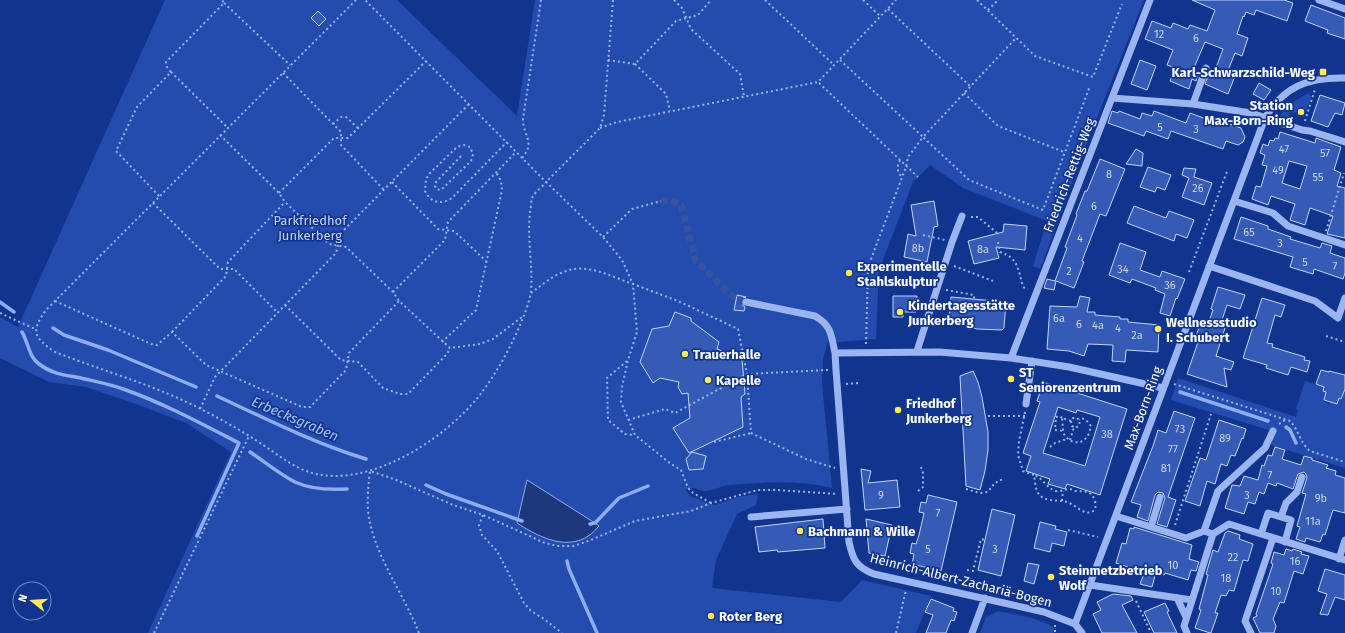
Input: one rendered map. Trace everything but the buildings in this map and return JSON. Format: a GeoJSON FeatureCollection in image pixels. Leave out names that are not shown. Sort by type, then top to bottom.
{"type":"FeatureCollection","features":[{"type":"Feature","properties":{"kind":"street","name":"Friedrich-Rettig-Weg"},"geometry":{"type":"LineString","coordinates":[[1011,358],[1150,0]]}},
{"type":"Feature","properties":{"kind":"street"},"geometry":{"type":"LineString","coordinates":[[1319,0],[1345,9]]}},
{"type":"Feature","properties":{"kind":"street"},"geometry":{"type":"LineString","coordinates":[[1193,104],[1206,68]]}},
{"type":"Feature","properties":{"kind":"street","name":"Max-Born-Ring"},"geometry":{"type":"LineString","coordinates":[[1076,624],[1265,118],[1284,94],[1302,84],[1313,80],[1345,78]]}},
{"type":"Feature","properties":{"kind":"street"},"geometry":{"type":"LineString","coordinates":[[1112,98],[1193,104],[1252,113],[1302,130],[1345,142]]}},
{"type":"Feature","properties":{"kind":"street"},"geometry":{"type":"LineString","coordinates":[[1234,201],[1273,213],[1288,226],[1345,245]]}},
{"type":"Feature","properties":{"kind":"street"},"geometry":{"type":"LineString","coordinates":[[917,351],[945,263],[962,216]]}},
{"type":"Feature","properties":{"kind":"street"},"geometry":{"type":"LineString","coordinates":[[1210,266],[1315,300],[1338,318],[1345,298]]}},
{"type":"Feature","properties":{"kind":"street","name":"Heinrich-Albert-Zachariä-Bogen"},"geometry":{"type":"LineString","coordinates":[[746,302],[816,316],[824,322],[830,331],[836,353],[849,542],[852,557],[856,563],[874,574],[1044,612],[1076,624]]}},
{"type":"Feature","properties":{"kind":"street"},"geometry":{"type":"LineString","coordinates":[[836,353],[917,351],[1011,358],[1069,367],[1164,385]]}},
{"type":"Feature","properties":{"kind":"street"},"geometry":{"type":"LineString","coordinates":[[1026,404],[1032,361]]}},
{"type":"Feature","properties":{"kind":"street"},"geometry":{"type":"LineString","coordinates":[[1204,531],[1218,491],[1265,448],[1273,431]]}},
{"type":"Feature","properties":{"kind":"street"},"geometry":{"type":"LineString","coordinates":[[1281,517],[1286,503],[1297,492],[1302,477]]}},
{"type":"Feature","properties":{"kind":"street"},"geometry":{"type":"LineString","coordinates":[[1151,527],[1160,497]]}},
{"type":"Feature","properties":{"kind":"street"},"geometry":{"type":"LineString","coordinates":[[751,517],[847,509]]}},
{"type":"Feature","properties":{"kind":"street"},"geometry":{"type":"LineString","coordinates":[[1261,534],[1268,513],[1291,520],[1285,542]]}},
{"type":"Feature","properties":{"kind":"street"},"geometry":{"type":"LineString","coordinates":[[1116,516],[1186,538],[1204,531],[1213,534]]}},
{"type":"Feature","properties":{"kind":"street"},"geometry":{"type":"LineString","coordinates":[[1187,633],[1184,626],[1186,617],[1213,534],[1229,524],[1342,560],[1345,540]]}},
{"type":"Feature","properties":{"kind":"street"},"geometry":{"type":"LineString","coordinates":[[1251,633],[1245,621],[1273,538]]}},
{"type":"Feature","properties":{"kind":"street"},"geometry":{"type":"LineString","coordinates":[[1090,585],[1192,600]]}},
{"type":"Feature","properties":{"kind":"street"},"geometry":{"type":"LineString","coordinates":[[972,633],[985,598]]}},
{"type":"Feature","properties":{"kind":"street"},"geometry":{"type":"LineString","coordinates":[[1177,598],[1186,617]]}},
{"type":"Feature","properties":{"kind":"street"},"geometry":{"type":"LineString","coordinates":[[1076,624],[1082,633]]}},
{"type":"Feature","properties":{"kind":"path"},"geometry":{"type":"LineString","coordinates":[[222,0],[290,65]]}},
{"type":"Feature","properties":{"kind":"path"},"geometry":{"type":"LineString","coordinates":[[356,0],[55,301],[38,321],[36,330],[37,338],[55,352],[148,386],[200,409],[249,436],[294,466],[308,472],[322,475],[342,476],[370,471],[404,457],[427,444],[451,424],[479,396],[513,340],[531,293],[529,218],[532,199],[546,182],[600,128],[617,122],[818,82],[896,0]]}},
{"type":"Feature","properties":{"kind":"path"},"geometry":{"type":"LineString","coordinates":[[365,0],[546,182],[603,237],[622,260],[632,284],[637,332],[628,360],[622,388],[621,402],[634,436]]}},
{"type":"Feature","properties":{"kind":"path"},"geometry":{"type":"LineString","coordinates":[[522,158],[529,147],[529,140],[523,128],[523,120],[541,0]]}},
{"type":"Feature","properties":{"kind":"path"},"geometry":{"type":"LineString","coordinates":[[600,128],[604,116],[613,0]]}},
{"type":"Feature","properties":{"kind":"path"},"geometry":{"type":"LineString","coordinates":[[674,0],[682,8],[691,29],[740,74],[744,96]]}},
{"type":"Feature","properties":{"kind":"path"},"geometry":{"type":"LineString","coordinates":[[635,64],[676,21],[698,15],[711,0]]}},
{"type":"Feature","properties":{"kind":"path"},"geometry":{"type":"LineString","coordinates":[[766,0],[834,65]]}},
{"type":"Feature","properties":{"kind":"path"},"geometry":{"type":"LineString","coordinates":[[863,0],[880,16]]}},
{"type":"Feature","properties":{"kind":"path"},"geometry":{"type":"LineString","coordinates":[[977,0],[1035,56],[1093,77],[1122,4]]}},
{"type":"Feature","properties":{"kind":"path"},"geometry":{"type":"LineString","coordinates":[[988,10],[998,0]]}},
{"type":"Feature","properties":{"kind":"path"},"geometry":{"type":"LineString","coordinates":[[224,3],[166,62],[167,67],[171,72],[228,128]]}},
{"type":"Feature","properties":{"kind":"path"},"geometry":{"type":"LineString","coordinates":[[888,9],[970,86]]}},
{"type":"Feature","properties":{"kind":"path"},"geometry":{"type":"LineString","coordinates":[[866,352],[868,267],[906,167],[908,158],[923,137],[1016,38]]}},
{"type":"Feature","properties":{"kind":"path"},"geometry":{"type":"LineString","coordinates":[[840,59],[969,180],[1043,210],[1090,86]]}},
{"type":"Feature","properties":{"kind":"path"},"geometry":{"type":"LineString","coordinates":[[279,193],[334,138],[348,138],[426,60]]}},
{"type":"Feature","properties":{"kind":"path"},"geometry":{"type":"LineString","coordinates":[[608,60],[635,64],[666,94],[670,111]]}},
{"type":"Feature","properties":{"kind":"path"},"geometry":{"type":"LineString","coordinates":[[159,196],[116,151],[137,107],[171,72]]}},
{"type":"Feature","properties":{"kind":"path"},"geometry":{"type":"LineString","coordinates":[[283,73],[341,132],[341,145],[384,190]]}},
{"type":"Feature","properties":{"kind":"path"},"geometry":{"type":"LineString","coordinates":[[1302,130],[1315,91],[1313,80]]}},
{"type":"Feature","properties":{"kind":"path"},"geometry":{"type":"LineString","coordinates":[[818,82],[918,177]]}},
{"type":"Feature","properties":{"kind":"path"},"geometry":{"type":"LineString","coordinates":[[964,93],[998,126],[1064,152]]}},
{"type":"Feature","properties":{"kind":"path"},"geometry":{"type":"LineString","coordinates":[[200,409],[214,377],[336,253],[338,245],[337,237],[469,104]]}},
{"type":"Feature","properties":{"kind":"path"},"geometry":{"type":"LineString","coordinates":[[333,124],[341,116],[346,117],[358,128]]}},
{"type":"Feature","properties":{"kind":"path"},"geometry":{"type":"LineString","coordinates":[[220,135],[279,193],[285,202],[329,244],[346,247],[393,292],[399,301],[450,348],[480,344],[493,339],[523,316]]}},
{"type":"Feature","properties":{"kind":"path"},"geometry":{"type":"LineString","coordinates":[[461,156],[435,184],[436,189],[442,189],[471,161],[473,154],[470,147],[464,145],[457,147],[430,173],[426,180],[425,191],[433,201],[439,203],[446,202],[452,198],[507,142]]}},
{"type":"Feature","properties":{"kind":"path"},"geometry":{"type":"LineString","coordinates":[[393,292],[445,240],[448,222],[516,152]]}},
{"type":"Feature","properties":{"kind":"path"},"geometry":{"type":"LineString","coordinates":[[900,160],[898,172],[902,177]]}},
{"type":"Feature","properties":{"kind":"path"},"geometry":{"type":"LineString","coordinates":[[1189,272],[1228,169]]}},
{"type":"Feature","properties":{"kind":"path"},"geometry":{"type":"LineString","coordinates":[[442,342],[476,310],[502,190],[501,181],[496,172]]}},
{"type":"Feature","properties":{"kind":"path"},"geometry":{"type":"LineString","coordinates":[[1324,238],[1344,173]]}},
{"type":"Feature","properties":{"kind":"path"},"geometry":{"type":"LineString","coordinates":[[392,182],[438,229],[454,231],[486,261]]}},
{"type":"Feature","properties":{"kind":"path"},"geometry":{"type":"LineString","coordinates":[[603,237],[632,209],[661,201]]}},
{"type":"Feature","properties":{"kind":"path"},"geometry":{"type":"LineString","coordinates":[[55,301],[151,344],[158,345],[226,276],[228,262],[285,202]]}},
{"type":"Feature","properties":{"kind":"path"},"geometry":{"type":"LineString","coordinates":[[153,203],[220,269],[234,269],[277,312]]}},
{"type":"Feature","properties":{"kind":"path"},"geometry":{"type":"LineString","coordinates":[[962,216],[978,217],[997,233]]}},
{"type":"Feature","properties":{"kind":"path"},"geometry":{"type":"LineString","coordinates":[[923,235],[952,242]]}},
{"type":"Feature","properties":{"kind":"path"},"geometry":{"type":"LineString","coordinates":[[998,242],[1000,252],[1008,255],[1015,261],[1022,287],[1036,292]]}},
{"type":"Feature","properties":{"kind":"path"},"geometry":{"type":"LineString","coordinates":[[945,263],[994,281]]}},
{"type":"Feature","properties":{"kind":"path"},"geometry":{"type":"LineString","coordinates":[[531,293],[565,271],[578,268],[593,270],[678,301],[738,329],[747,374],[751,433]]}},
{"type":"Feature","properties":{"kind":"path"},"geometry":{"type":"LineString","coordinates":[[937,288],[974,295],[974,299]]}},
{"type":"Feature","properties":{"kind":"path"},"geometry":{"type":"LineString","coordinates":[[172,332],[202,362],[302,407],[310,407],[346,370],[349,353],[399,301]]}},
{"type":"Feature","properties":{"kind":"path"},"geometry":{"type":"LineString","coordinates":[[285,305],[341,360],[358,362],[383,388],[400,394],[408,394],[447,354],[450,348]]}},
{"type":"Feature","properties":{"kind":"path"},"geometry":{"type":"LineString","coordinates":[[0,313],[36,330]]}},
{"type":"Feature","properties":{"kind":"path"},"geometry":{"type":"LineString","coordinates":[[970,330],[971,318]]}},
{"type":"Feature","properties":{"kind":"path"},"geometry":{"type":"LineString","coordinates":[[1326,336],[1345,342]]}},
{"type":"Feature","properties":{"kind":"path"},"geometry":{"type":"LineString","coordinates":[[628,360],[607,378],[608,420],[625,434],[634,436],[681,470],[688,488],[693,493],[711,503]]}},
{"type":"Feature","properties":{"kind":"path"},"geometry":{"type":"LineString","coordinates":[[628,420],[665,409],[675,413],[747,374],[836,370]]}},
{"type":"Feature","properties":{"kind":"path"},"geometry":{"type":"LineString","coordinates":[[837,385],[859,383]]}},
{"type":"Feature","properties":{"kind":"path"},"geometry":{"type":"LineString","coordinates":[[1164,385],[1290,421],[1306,448],[1310,451],[1345,462]]}},
{"type":"Feature","properties":{"kind":"path"},"geometry":{"type":"LineString","coordinates":[[1026,404],[1025,416],[1018,441],[1018,455],[1023,471],[1039,476],[1047,486],[1057,491],[1067,489],[1075,491],[1084,490],[1092,495],[1096,507],[1089,513],[1070,503],[1047,500],[1038,494],[1034,475]]}},
{"type":"Feature","properties":{"kind":"path"},"geometry":{"type":"LineString","coordinates":[[1173,534],[1211,414]]}},
{"type":"Feature","properties":{"kind":"path"},"geometry":{"type":"LineString","coordinates":[[988,416],[1025,416]]}},
{"type":"Feature","properties":{"kind":"path"},"geometry":{"type":"LineString","coordinates":[[1050,447],[1055,443],[1069,440],[1080,442],[1086,440],[1091,426],[1084,418],[1075,418],[1071,421],[1060,416],[1055,417],[1055,430],[1063,431]]}},
{"type":"Feature","properties":{"kind":"path"},"geometry":{"type":"LineString","coordinates":[[1062,418],[1063,431],[1069,440]]}},
{"type":"Feature","properties":{"kind":"path"},"geometry":{"type":"LineString","coordinates":[[1069,440],[1074,427],[1079,425],[1079,419]]}},
{"type":"Feature","properties":{"kind":"path"},"geometry":{"type":"LineString","coordinates":[[1071,421],[1071,424],[1074,427]]}},
{"type":"Feature","properties":{"kind":"path"},"geometry":{"type":"LineString","coordinates":[[714,442],[751,433],[806,460],[844,470]]}},
{"type":"Feature","properties":{"kind":"path"},"geometry":{"type":"LineString","coordinates":[[154,633],[249,436]]}},
{"type":"Feature","properties":{"kind":"path"},"geometry":{"type":"LineString","coordinates":[[918,491],[923,487],[923,472],[921,467]]}},
{"type":"Feature","properties":{"kind":"path"},"geometry":{"type":"LineString","coordinates":[[370,471],[394,479],[483,515],[545,543],[557,546],[574,546],[634,521],[691,511],[711,503],[758,490],[846,494]]}},
{"type":"Feature","properties":{"kind":"path"},"geometry":{"type":"LineString","coordinates":[[370,471],[367,491],[370,522],[378,548],[419,633]]}},
{"type":"Feature","properties":{"kind":"path"},"geometry":{"type":"LineString","coordinates":[[966,489],[980,493],[988,492],[996,481],[1004,479]]}},
{"type":"Feature","properties":{"kind":"path"},"geometry":{"type":"LineString","coordinates":[[1062,501],[1063,491]]}},
{"type":"Feature","properties":{"kind":"path"},"geometry":{"type":"LineString","coordinates":[[483,515],[479,525],[482,535],[497,551],[524,603],[531,611],[562,633]]}},
{"type":"Feature","properties":{"kind":"path"},"geometry":{"type":"LineString","coordinates":[[1068,530],[1107,539]]}},
{"type":"Feature","properties":{"kind":"path"},"geometry":{"type":"LineString","coordinates":[[967,570],[973,571],[981,539],[985,540]]}},
{"type":"Feature","properties":{"kind":"path"},"geometry":{"type":"LineString","coordinates":[[896,633],[908,581]]}},
{"type":"Feature","properties":{"kind":"path"},"geometry":{"type":"LineString","coordinates":[[1131,591],[1151,633]]}},
{"type":"Feature","properties":{"kind":"green space","name":"Parkfriedhof Junkerberg"},"geometry":{"type":"Polygon","coordinates":[[[165,0],[397,0],[517,116],[535,0],[1144,0],[1083,153],[1040,269],[1033,266],[1047,221],[963,188],[930,165],[913,182],[879,270],[876,339],[839,342],[828,341],[823,359],[822,383],[832,488],[807,484],[768,483],[729,485],[708,491],[702,491],[695,488],[685,490],[692,497],[715,505],[737,497],[758,494],[756,505],[737,514],[716,560],[712,588],[841,602],[862,580],[931,596],[916,633],[148,633],[231,452],[186,423],[86,387],[49,382],[0,358],[0,317],[18,327],[165,0]]]}},
{"type":"Feature","properties":{"kind":"green space"},"geometry":{"type":"Polygon","coordinates":[[[1309,93],[1311,97],[1306,111],[1297,109],[1295,113],[1290,112],[1287,121],[1281,119],[1280,116],[1290,105],[1309,93]]]}},
{"type":"Feature","properties":{"kind":"green space"},"geometry":{"type":"Polygon","coordinates":[[[1178,378],[1296,417],[1298,410],[1296,409],[1305,381],[1324,387],[1323,390],[1326,392],[1323,401],[1329,404],[1330,402],[1337,404],[1339,398],[1342,399],[1345,388],[1345,468],[1271,445],[1275,432],[1171,400],[1178,378]]]}},
{"type":"Feature","properties":{"kind":"green space"},"geometry":{"type":"Polygon","coordinates":[[[998,611],[1040,621],[1053,627],[1054,633],[980,633],[986,617],[998,611]]]}},
{"type":"Feature","properties":{"kind":"shaded area"},"geometry":{"type":"Polygon","coordinates":[[[527,480],[599,526],[590,535],[580,540],[559,542],[538,535],[517,523],[527,480]]]}},
{"type":"Feature","properties":{"kind":"waterway","name":"Erbecksgraben"},"geometry":{"type":"LineString","coordinates":[[0,302],[14,312]]}},
{"type":"Feature","properties":{"kind":"waterway","name":"Erbecksgraben"},"geometry":{"type":"LineString","coordinates":[[53,328],[64,335],[108,350],[196,387]]}},
{"type":"Feature","properties":{"kind":"waterway"},"geometry":{"type":"LineString","coordinates":[[22,332],[33,357],[44,368],[61,374],[121,388],[183,415],[239,443],[197,536]]}},
{"type":"Feature","properties":{"kind":"waterway"},"geometry":{"type":"LineString","coordinates":[[1180,392],[1268,421]]}},
{"type":"Feature","properties":{"kind":"waterway","name":"Erbecksgraben"},"geometry":{"type":"LineString","coordinates":[[217,396],[309,438],[366,459]]}},
{"type":"Feature","properties":{"kind":"waterway"},"geometry":{"type":"LineString","coordinates":[[1286,427],[1290,430],[1296,443]]}},
{"type":"Feature","properties":{"kind":"waterway"},"geometry":{"type":"LineString","coordinates":[[250,452],[295,482],[320,488],[347,489]]}},
{"type":"Feature","properties":{"kind":"waterway","name":"Erbecksgraben"},"geometry":{"type":"LineString","coordinates":[[426,485],[446,494],[522,521]]}},
{"type":"Feature","properties":{"kind":"waterway"},"geometry":{"type":"LineString","coordinates":[[590,524],[595,523],[619,498],[648,486]]}},
{"type":"Feature","properties":{"kind":"waterway"},"geometry":{"type":"LineString","coordinates":[[567,561],[569,569],[597,633]]}},
{"type":"Feature","properties":{"kind":"tunnel"},"geometry":{"type":"LineString","coordinates":[[661,201],[671,200],[681,205],[696,261],[736,300],[746,302]]}},
{"type":"Feature","properties":{"kind":"place","name":"Karl-Schwarzschild-Weg"},"geometry":{"type":"Point","coordinates":[1323,72]}},
{"type":"Feature","properties":{"kind":"place","name":"Station Max-Born-Ring"},"geometry":{"type":"Point","coordinates":[1301,112]}},
{"type":"Feature","properties":{"kind":"place","name":"Experimentelle Stahlskulptur"},"geometry":{"type":"Point","coordinates":[849,273]}},
{"type":"Feature","properties":{"kind":"place","name":"Kindertagesstätte Junkerberg"},"geometry":{"type":"Point","coordinates":[900,312]}},
{"type":"Feature","properties":{"kind":"place","name":"Wellnessstudio I. Schubert"},"geometry":{"type":"Point","coordinates":[1158,329]}},
{"type":"Feature","properties":{"kind":"place","name":"Trauerhalle"},"geometry":{"type":"Point","coordinates":[685,354]}},
{"type":"Feature","properties":{"kind":"place","name":"ST Seniorenzentrum"},"geometry":{"type":"Point","coordinates":[1011,379]}},
{"type":"Feature","properties":{"kind":"place","name":"Kapelle"},"geometry":{"type":"Point","coordinates":[708,380]}},
{"type":"Feature","properties":{"kind":"place","name":"Friedhof Junkerberg"},"geometry":{"type":"Point","coordinates":[898,410]}},
{"type":"Feature","properties":{"kind":"place","name":"Bachmann & Wille"},"geometry":{"type":"Point","coordinates":[800,531]}},
{"type":"Feature","properties":{"kind":"place","name":"Steinmetzbetrieb Wolf"},"geometry":{"type":"Point","coordinates":[1051,577]}},
{"type":"Feature","properties":{"kind":"place","name":"Roter Berg"},"geometry":{"type":"Point","coordinates":[711,616]}}]}
